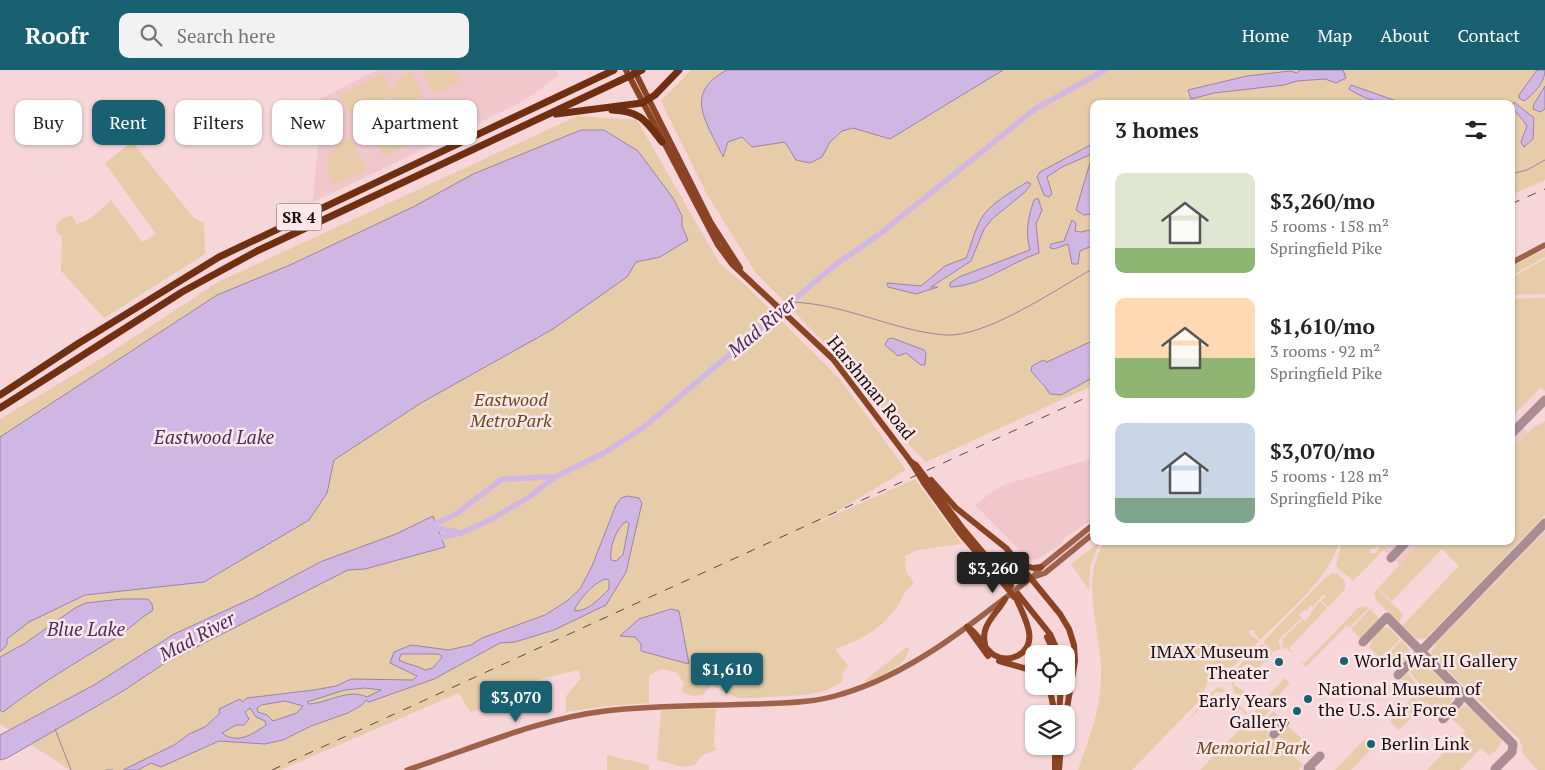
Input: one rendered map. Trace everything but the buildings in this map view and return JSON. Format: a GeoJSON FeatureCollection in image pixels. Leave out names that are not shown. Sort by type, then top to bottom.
{"type":"FeatureCollection","features":[{"type":"Feature","properties":{"kind":"highway","name":"SR 4"},"geometry":{"type":"LineString","coordinates":[[0,394],[78,343],[219,257],[614,70]]}},
{"type":"Feature","properties":{"kind":"highway","name":"SR 4"},"geometry":{"type":"LineString","coordinates":[[0,408],[182,292],[248,255],[642,70]]}},
{"type":"Feature","properties":{"kind":"highway"},"geometry":{"type":"LineString","coordinates":[[534,120],[563,112],[642,103],[650,100],[679,70]]}},
{"type":"Feature","properties":{"kind":"highway"},"geometry":{"type":"LineString","coordinates":[[589,110],[619,110],[638,115],[650,124],[662,142]]}},
{"type":"Feature","properties":{"kind":"main road","name":"Harshman Road"},"geometry":{"type":"LineString","coordinates":[[626,70],[662,142],[718,245],[732,264],[833,359],[904,453],[914,462],[928,481]]}},
{"type":"Feature","properties":{"kind":"main road","name":"Harshman Road"},"geometry":{"type":"LineString","coordinates":[[634,70],[711,223],[741,271]]}},
{"type":"Feature","properties":{"kind":"main road"},"geometry":{"type":"LineString","coordinates":[[1515,262],[1545,245]]}},
{"type":"Feature","properties":{"kind":"main road"},"geometry":{"type":"LineString","coordinates":[[928,481],[948,500],[986,530],[1020,564],[1060,614],[1069,629],[1074,645],[1074,678],[1067,705]]}},
{"type":"Feature","properties":{"kind":"main road"},"geometry":{"type":"LineString","coordinates":[[928,481],[960,533],[1045,632],[1051,645]]}},
{"type":"Feature","properties":{"kind":"main road"},"geometry":{"type":"LineString","coordinates":[[407,770],[550,722],[586,714],[619,709],[792,703],[829,698],[881,679],[967,627],[1031,578],[1041,567],[1090,527]]}},
{"type":"Feature","properties":{"kind":"main road"},"geometry":{"type":"LineString","coordinates":[[1031,578],[1044,573],[1090,536]]}},
{"type":"Feature","properties":{"kind":"main road"},"geometry":{"type":"LineString","coordinates":[[1020,564],[1030,568],[1041,567]]}},
{"type":"Feature","properties":{"kind":"main road"},"geometry":{"type":"LineString","coordinates":[[967,627],[973,630],[988,650],[1000,658],[1009,659],[1018,656],[1026,648],[1029,638],[1028,627],[1016,597]]}},
{"type":"Feature","properties":{"kind":"main road"},"geometry":{"type":"LineString","coordinates":[[1016,597],[1050,634],[1055,645]]}},
{"type":"Feature","properties":{"kind":"main road"},"geometry":{"type":"LineString","coordinates":[[988,650],[984,639],[984,630],[1005,599]]}},
{"type":"Feature","properties":{"kind":"main road"},"geometry":{"type":"LineString","coordinates":[[967,627],[990,657],[1025,668]]}},
{"type":"Feature","properties":{"kind":"main road"},"geometry":{"type":"LineString","coordinates":[[1055,770],[1056,755]]}},
{"type":"Feature","properties":{"kind":"main road"},"geometry":{"type":"LineString","coordinates":[[1060,770],[1061,755]]}},
{"type":"Feature","properties":{"kind":"shaded area"},"geometry":{"type":"Polygon","coordinates":[[[377,70],[557,70],[559,75],[524,101],[477,123],[477,100],[353,100],[353,145],[432,145],[313,202],[318,145],[343,145],[343,100],[322,100],[322,98],[377,70]]]}},
{"type":"Feature","properties":{"kind":"shaded area"},"geometry":{"type":"Polygon","coordinates":[[[1515,420],[1528,432],[1515,445],[1515,420]]]}},
{"type":"Feature","properties":{"kind":"shaded area"},"geometry":{"type":"Polygon","coordinates":[[[1090,459],[1090,521],[1065,537],[1061,544],[1038,559],[1031,560],[975,505],[1000,486],[1090,459]]]}},
{"type":"Feature","properties":{"kind":"shaded area"},"geometry":{"type":"Polygon","coordinates":[[[1388,545],[1418,545],[1399,565],[1383,550],[1388,545]]]}},
{"type":"Feature","properties":{"kind":"green space"},"geometry":{"type":"Polygon","coordinates":[[[422,70],[454,70],[460,81],[437,93],[432,91],[422,70]]]}},
{"type":"Feature","properties":{"kind":"green space"},"geometry":{"type":"Polygon","coordinates":[[[691,70],[1545,70],[1545,180],[1515,193],[1515,100],[1090,100],[1090,387],[926,462],[893,428],[868,387],[756,273],[706,193],[661,101],[691,70]]]}},
{"type":"Feature","properties":{"kind":"green space"},"geometry":{"type":"Polygon","coordinates":[[[411,71],[423,94],[421,98],[414,100],[394,100],[393,95],[383,100],[353,100],[353,115],[351,116],[340,95],[383,73],[393,92],[399,78],[411,71]]]}},
{"type":"Feature","properties":{"kind":"green space","name":"Eastwood MetroPark"},"geometry":{"type":"Polygon","coordinates":[[[577,116],[637,120],[720,264],[741,281],[840,379],[906,470],[817,523],[915,479],[962,544],[917,550],[905,556],[906,571],[914,583],[906,591],[894,611],[881,625],[868,634],[835,649],[848,666],[843,672],[842,682],[827,690],[806,695],[738,698],[711,685],[703,695],[693,696],[682,692],[684,683],[676,672],[661,669],[649,676],[649,703],[607,706],[566,712],[566,696],[581,678],[578,670],[521,684],[505,700],[470,712],[459,693],[281,770],[70,770],[0,724],[0,419],[105,356],[218,282],[577,116]]]}},
{"type":"Feature","properties":{"kind":"green space"},"geometry":{"type":"Polygon","coordinates":[[[350,138],[367,170],[333,185],[329,176],[327,162],[332,152],[338,145],[343,145],[343,142],[350,138]]]}},
{"type":"Feature","properties":{"kind":"green space"},"geometry":{"type":"Polygon","coordinates":[[[128,145],[134,145],[194,218],[204,223],[205,254],[104,318],[61,271],[62,237],[55,230],[59,222],[69,216],[72,216],[77,224],[87,220],[111,200],[142,242],[156,234],[105,163],[128,145]]]}},
{"type":"Feature","properties":{"kind":"green space"},"geometry":{"type":"Polygon","coordinates":[[[378,145],[408,145],[384,157],[378,145]]]}},
{"type":"Feature","properties":{"kind":"green space"},"geometry":{"type":"Polygon","coordinates":[[[1545,249],[1545,257],[1515,274],[1515,265],[1545,249]]]}},
{"type":"Feature","properties":{"kind":"green space"},"geometry":{"type":"Polygon","coordinates":[[[1545,259],[1545,294],[1515,295],[1515,276],[1545,259]]]}},
{"type":"Feature","properties":{"kind":"green space"},"geometry":{"type":"Polygon","coordinates":[[[1545,298],[1545,391],[1541,387],[1515,414],[1515,299],[1545,298]]]}},
{"type":"Feature","properties":{"kind":"green space"},"geometry":{"type":"Polygon","coordinates":[[[1545,421],[1545,515],[1426,638],[1417,639],[1402,626],[1459,566],[1442,549],[1392,601],[1378,588],[1418,545],[1515,545],[1515,445],[1532,429],[1545,421]]]}},
{"type":"Feature","properties":{"kind":"green space"},"geometry":{"type":"Polygon","coordinates":[[[1545,531],[1545,770],[1538,770],[1523,754],[1519,739],[1431,652],[1437,642],[1545,531]]]}},
{"type":"Feature","properties":{"kind":"green space"},"geometry":{"type":"Polygon","coordinates":[[[1096,545],[1099,545],[1090,565],[1089,590],[1071,564],[1096,545]]]}},
{"type":"Feature","properties":{"kind":"green space"},"geometry":{"type":"Polygon","coordinates":[[[1103,545],[1338,545],[1327,569],[1306,595],[1260,640],[1253,630],[1249,630],[1249,634],[1259,641],[1234,666],[1211,673],[1201,699],[1132,770],[1078,770],[1093,726],[1100,693],[1101,663],[1092,591],[1097,557],[1103,545]]]}},
{"type":"Feature","properties":{"kind":"green space"},"geometry":{"type":"Polygon","coordinates":[[[1341,545],[1376,545],[1377,548],[1370,549],[1370,553],[1376,553],[1378,549],[1381,549],[1378,548],[1379,545],[1381,547],[1381,545],[1389,545],[1377,554],[1378,556],[1353,581],[1336,566],[1341,545]]]}},
{"type":"Feature","properties":{"kind":"green space"},"geometry":{"type":"Polygon","coordinates":[[[1332,573],[1336,573],[1345,581],[1345,589],[1328,607],[1321,600],[1326,597],[1323,594],[1313,607],[1311,605],[1307,609],[1308,612],[1305,610],[1299,615],[1302,618],[1278,640],[1281,649],[1273,652],[1263,642],[1324,579],[1332,573]]]}},
{"type":"Feature","properties":{"kind":"green space"},"geometry":{"type":"Polygon","coordinates":[[[1377,588],[1403,614],[1399,623],[1376,600],[1374,594],[1377,588]]]}},
{"type":"Feature","properties":{"kind":"green space"},"geometry":{"type":"Polygon","coordinates":[[[1320,601],[1327,608],[1289,648],[1294,653],[1287,650],[1288,647],[1282,649],[1283,639],[1303,619],[1305,621],[1311,615],[1309,613],[1320,601]]]}},
{"type":"Feature","properties":{"kind":"green space"},"geometry":{"type":"Polygon","coordinates":[[[1363,606],[1369,608],[1349,628],[1346,626],[1306,667],[1301,662],[1305,663],[1358,608],[1363,606]]]}},
{"type":"Feature","properties":{"kind":"green space"},"geometry":{"type":"Polygon","coordinates":[[[1370,609],[1380,619],[1367,632],[1361,626],[1367,633],[1361,639],[1351,629],[1370,609]]]}},
{"type":"Feature","properties":{"kind":"green space"},"geometry":{"type":"Polygon","coordinates":[[[1388,627],[1400,639],[1381,659],[1370,648],[1373,637],[1378,631],[1388,627]]]}},
{"type":"Feature","properties":{"kind":"green space"},"geometry":{"type":"Polygon","coordinates":[[[1402,640],[1409,649],[1408,656],[1397,669],[1390,662],[1387,665],[1384,662],[1379,668],[1377,665],[1402,640]]]}},
{"type":"Feature","properties":{"kind":"green space"},"geometry":{"type":"Polygon","coordinates":[[[1262,644],[1272,653],[1268,662],[1264,662],[1257,670],[1251,665],[1245,664],[1234,675],[1234,685],[1246,692],[1240,695],[1236,694],[1232,687],[1234,673],[1262,644]]]}},
{"type":"Feature","properties":{"kind":"green space"},"geometry":{"type":"Polygon","coordinates":[[[907,647],[909,648],[907,655],[894,669],[869,681],[864,681],[907,647]]]}},
{"type":"Feature","properties":{"kind":"green space"},"geometry":{"type":"Polygon","coordinates":[[[1417,663],[1425,663],[1454,692],[1454,698],[1445,709],[1440,708],[1443,711],[1439,715],[1426,702],[1424,704],[1415,696],[1422,687],[1410,672],[1417,663]]]}},
{"type":"Feature","properties":{"kind":"green space"},"geometry":{"type":"Polygon","coordinates":[[[1407,673],[1417,685],[1417,690],[1410,698],[1406,694],[1411,688],[1402,679],[1407,673]]]}},
{"type":"Feature","properties":{"kind":"green space"},"geometry":{"type":"Polygon","coordinates":[[[1285,678],[1290,683],[1269,706],[1271,709],[1263,717],[1255,712],[1257,707],[1285,678]]]}},
{"type":"Feature","properties":{"kind":"green space"},"geometry":{"type":"Polygon","coordinates":[[[1217,687],[1222,688],[1247,713],[1246,715],[1223,692],[1216,692],[1181,728],[1217,687]]]}},
{"type":"Feature","properties":{"kind":"green space"},"geometry":{"type":"Polygon","coordinates":[[[1414,696],[1423,705],[1413,716],[1404,707],[1414,696]]]}},
{"type":"Feature","properties":{"kind":"green space"},"geometry":{"type":"Polygon","coordinates":[[[1463,706],[1478,714],[1495,731],[1502,740],[1499,747],[1490,756],[1481,748],[1460,770],[1427,770],[1465,731],[1451,718],[1463,706]]]}},
{"type":"Feature","properties":{"kind":"green space"},"geometry":{"type":"Polygon","coordinates":[[[1403,708],[1412,717],[1399,730],[1390,721],[1403,708]]]}},
{"type":"Feature","properties":{"kind":"green space"},"geometry":{"type":"Polygon","coordinates":[[[716,709],[714,741],[716,750],[701,756],[695,765],[683,767],[657,760],[661,710],[716,709]]]}},
{"type":"Feature","properties":{"kind":"green space"},"geometry":{"type":"Polygon","coordinates":[[[1273,711],[1283,721],[1274,728],[1264,721],[1273,711]]]}},
{"type":"Feature","properties":{"kind":"green space","name":"Memorial Park"},"geometry":{"type":"Polygon","coordinates":[[[1252,717],[1303,765],[1298,770],[1200,770],[1252,717]]]}},
{"type":"Feature","properties":{"kind":"green space"},"geometry":{"type":"Polygon","coordinates":[[[1287,725],[1302,739],[1293,747],[1277,735],[1287,725]]]}},
{"type":"Feature","properties":{"kind":"green space"},"geometry":{"type":"Polygon","coordinates":[[[1364,740],[1372,748],[1351,770],[1335,770],[1364,740]]]}},
{"type":"Feature","properties":{"kind":"green space"},"geometry":{"type":"Polygon","coordinates":[[[607,755],[649,765],[649,770],[607,770],[607,755]]]}},
{"type":"Feature","properties":{"kind":"water"},"geometry":{"type":"Polygon","coordinates":[[[727,70],[1003,70],[890,139],[853,128],[842,131],[830,142],[822,157],[810,163],[796,160],[785,142],[752,147],[742,137],[728,142],[723,157],[705,120],[702,99],[705,89],[713,79],[727,70]]]}},
{"type":"Feature","properties":{"kind":"water"},"geometry":{"type":"Polygon","coordinates":[[[1300,70],[1343,70],[1346,78],[1336,83],[1325,79],[1297,81],[1284,85],[1214,93],[1191,99],[1188,90],[1247,76],[1290,71],[1297,73],[1300,70]]]}},
{"type":"Feature","properties":{"kind":"water"},"geometry":{"type":"Polygon","coordinates":[[[1537,70],[1545,70],[1543,79],[1535,91],[1524,101],[1519,98],[1519,95],[1537,70]]]}},
{"type":"Feature","properties":{"kind":"water"},"geometry":{"type":"Polygon","coordinates":[[[1351,85],[1394,100],[1369,99],[1349,89],[1351,85]]]}},
{"type":"Feature","properties":{"kind":"water"},"geometry":{"type":"Polygon","coordinates":[[[1545,86],[1545,109],[1540,112],[1533,109],[1545,86]]]}},
{"type":"Feature","properties":{"kind":"water"},"geometry":{"type":"Polygon","coordinates":[[[1515,103],[1534,118],[1533,139],[1524,147],[1521,142],[1527,126],[1515,111],[1515,103]]]}},
{"type":"Feature","properties":{"kind":"water","name":"Eastwood Lake"},"geometry":{"type":"Polygon","coordinates":[[[581,130],[604,130],[638,151],[673,198],[682,216],[682,226],[688,240],[660,257],[636,262],[627,277],[553,329],[421,403],[334,460],[327,493],[309,520],[204,582],[85,595],[29,622],[7,639],[7,645],[0,652],[0,437],[217,295],[290,265],[415,206],[473,174],[581,130]]]}},
{"type":"Feature","properties":{"kind":"water"},"geometry":{"type":"Polygon","coordinates":[[[1090,145],[1090,155],[1062,167],[1047,177],[1052,194],[1049,197],[1044,195],[1037,177],[1040,172],[1090,145]]]}},
{"type":"Feature","properties":{"kind":"water"},"geometry":{"type":"Polygon","coordinates":[[[1090,163],[1090,214],[1084,215],[1076,210],[1090,163]]]}},
{"type":"Feature","properties":{"kind":"water"},"geometry":{"type":"Polygon","coordinates":[[[1027,182],[1031,184],[1025,192],[992,219],[984,229],[971,261],[931,287],[938,287],[916,294],[888,287],[887,283],[921,286],[945,266],[966,258],[976,229],[987,211],[999,200],[1027,182]]]}},
{"type":"Feature","properties":{"kind":"water"},"geometry":{"type":"Polygon","coordinates":[[[1038,198],[1042,210],[1036,224],[1039,253],[973,283],[950,287],[950,283],[959,277],[1030,250],[1027,231],[1034,200],[1038,198]]]}},
{"type":"Feature","properties":{"kind":"water"},"geometry":{"type":"Polygon","coordinates":[[[1072,220],[1076,223],[1075,231],[1090,230],[1090,247],[1080,251],[1078,264],[1072,264],[1068,244],[1054,249],[1050,248],[1051,244],[1064,241],[1072,220]]]}},
{"type":"Feature","properties":{"kind":"water"},"geometry":{"type":"Polygon","coordinates":[[[892,338],[924,350],[926,353],[925,365],[921,365],[906,353],[898,356],[885,345],[888,339],[892,338]]]}},
{"type":"Feature","properties":{"kind":"water"},"geometry":{"type":"Polygon","coordinates":[[[1090,342],[1090,379],[1061,395],[1050,394],[1031,371],[1032,366],[1043,360],[1047,362],[1090,342]]]}},
{"type":"Feature","properties":{"kind":"water"},"geometry":{"type":"Polygon","coordinates":[[[627,496],[639,498],[642,503],[626,572],[606,605],[554,630],[515,642],[500,643],[434,679],[369,702],[366,700],[362,705],[348,713],[311,726],[283,740],[265,744],[219,741],[161,767],[151,763],[138,770],[123,770],[174,745],[189,734],[205,727],[220,713],[219,709],[240,699],[242,702],[247,698],[314,690],[336,686],[351,679],[413,680],[417,676],[390,663],[394,652],[411,645],[449,650],[471,645],[482,638],[545,615],[567,601],[580,589],[592,566],[616,505],[621,498],[627,496]],[[627,521],[614,538],[611,560],[616,561],[623,555],[629,524],[627,521]],[[605,579],[596,584],[581,600],[575,611],[590,606],[609,589],[609,580],[605,579]],[[401,654],[399,660],[425,670],[433,668],[442,657],[439,654],[401,654]],[[365,688],[345,690],[307,702],[309,704],[316,703],[353,694],[367,697],[381,690],[365,688]],[[285,701],[261,705],[257,708],[258,712],[267,715],[273,721],[297,713],[303,706],[285,701]],[[250,708],[245,712],[249,719],[244,725],[236,725],[222,733],[233,738],[245,737],[266,725],[265,721],[256,717],[250,708]]]}},
{"type":"Feature","properties":{"kind":"water"},"geometry":{"type":"Polygon","coordinates":[[[433,516],[445,547],[365,569],[348,570],[165,663],[123,691],[7,758],[0,760],[0,735],[94,685],[174,634],[253,598],[320,562],[396,534],[433,516]]]}},
{"type":"Feature","properties":{"kind":"water","name":"Blue Lake"},"geometry":{"type":"Polygon","coordinates":[[[122,599],[148,599],[152,604],[153,610],[118,636],[43,683],[3,712],[0,710],[0,657],[24,644],[75,608],[86,603],[122,599]]]}},
{"type":"Feature","properties":{"kind":"water"},"geometry":{"type":"Polygon","coordinates":[[[671,609],[679,611],[689,664],[641,651],[641,644],[635,637],[620,636],[639,619],[671,609]]]}},
{"type":"Feature","properties":{"kind":"waterway","name":"Mad River"},"geometry":{"type":"LineString","coordinates":[[429,527],[456,514],[502,479],[555,477],[604,453],[644,427],[835,265],[881,233],[1035,109],[1105,70]]}},
{"type":"Feature","properties":{"kind":"waterway"},"geometry":{"type":"LineString","coordinates":[[1515,173],[1527,170],[1545,160]]}},
{"type":"Feature","properties":{"kind":"waterway"},"geometry":{"type":"LineString","coordinates":[[792,302],[832,307],[926,333],[962,334],[981,329],[1001,320],[1042,299],[1090,270]]}},
{"type":"Feature","properties":{"kind":"waterway"},"geometry":{"type":"LineString","coordinates":[[431,527],[461,533],[490,520],[529,497],[555,477]]}},
{"type":"Feature","properties":{"kind":"waterway","name":"Mad River"},"geometry":{"type":"LineString","coordinates":[[433,539],[461,533]]}},
{"type":"Feature","properties":{"kind":"waterway"},"geometry":{"type":"LineString","coordinates":[[55,729],[71,770]]}},
{"type":"Feature","properties":{"kind":"waterway"},"geometry":{"type":"LineString","coordinates":[[106,770],[113,770]]}},
{"type":"Feature","properties":{"kind":"taxiway"},"geometry":{"type":"LineString","coordinates":[[1515,430],[1545,400]]}},
{"type":"Feature","properties":{"kind":"taxiway"},"geometry":{"type":"LineString","coordinates":[[1398,675],[1545,523]]}},
{"type":"Feature","properties":{"kind":"taxiway"},"geometry":{"type":"LineString","coordinates":[[1391,558],[1403,545]]}},
{"type":"Feature","properties":{"kind":"taxiway"},"geometry":{"type":"LineString","coordinates":[[1363,642],[1387,617],[1461,692],[1459,702],[1443,719]]}},
{"type":"Feature","properties":{"kind":"taxiway"},"geometry":{"type":"LineString","coordinates":[[1460,691],[1513,744],[1512,752],[1495,769]]}},
{"type":"Feature","properties":{"kind":"taxiway"},"geometry":{"type":"LineString","coordinates":[[1274,734],[1285,722]]}},
{"type":"Feature","properties":{"kind":"taxiway"},"geometry":{"type":"LineString","coordinates":[[1311,770],[1308,768],[1320,756]]}},
{"type":"Feature","properties":{"kind":"railway"},"geometry":{"type":"LineString","coordinates":[[1515,202],[1545,189]]}},
{"type":"Feature","properties":{"kind":"railway"},"geometry":{"type":"LineString","coordinates":[[272,770],[1090,396]]}},
{"type":"Feature","properties":{"kind":"place","name":"World War II Gallery"},"geometry":{"type":"Point","coordinates":[1344,661]}},
{"type":"Feature","properties":{"kind":"place","name":"IMAX Museum Theater"},"geometry":{"type":"Point","coordinates":[1279,662]}},
{"type":"Feature","properties":{"kind":"place","name":"National Museum of the U.S. Air Force"},"geometry":{"type":"Point","coordinates":[1308,699]}},
{"type":"Feature","properties":{"kind":"place","name":"Early Years Gallery"},"geometry":{"type":"Point","coordinates":[1297,711]}},
{"type":"Feature","properties":{"kind":"place","name":"Berlin Link"},"geometry":{"type":"Point","coordinates":[1371,744]}}]}
